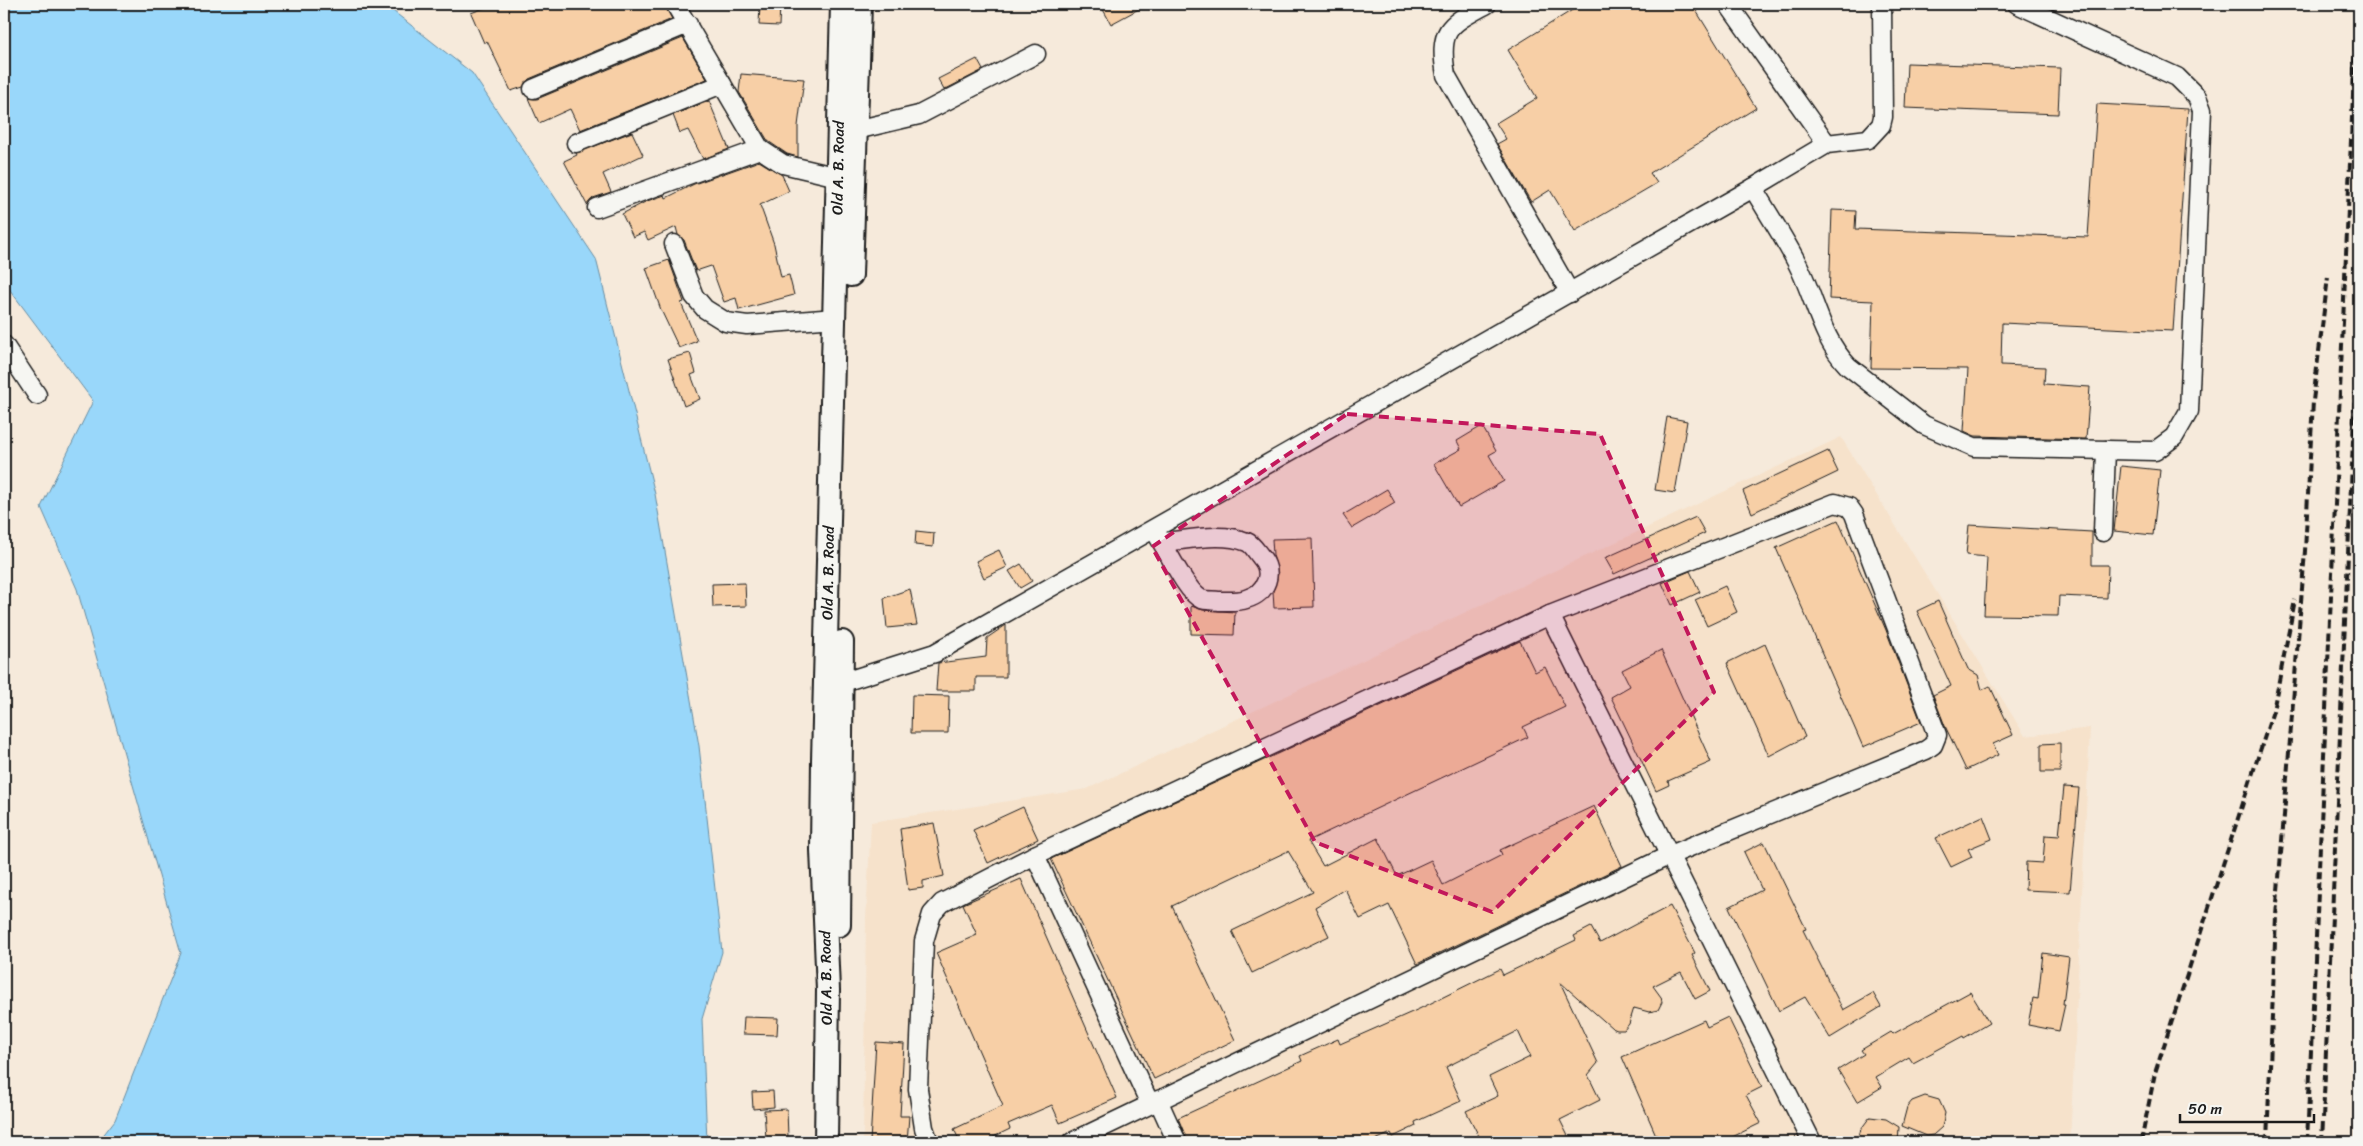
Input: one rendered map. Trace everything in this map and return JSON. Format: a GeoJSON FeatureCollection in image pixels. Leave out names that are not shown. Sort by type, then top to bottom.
{"type":"FeatureCollection","features":[{"type":"Feature","properties":{"kind":"main road","name":"Old A. B. Road"},"geometry":{"type":"LineString","coordinates":[[838,1142],[834,685],[835,318],[842,4]]}},
{"type":"Feature","properties":{"kind":"main road","name":"Old A. B. Road"},"geometry":{"type":"LineString","coordinates":[[826,1142],[828,990],[822,850],[842,562],[860,4]]}},
{"type":"Feature","properties":{"kind":"street"},"geometry":{"type":"LineString","coordinates":[[675,4],[760,149],[783,164],[838,177]]}},
{"type":"Feature","properties":{"kind":"street"},"geometry":{"type":"LineString","coordinates":[[1487,4],[1453,23],[1444,37],[1442,53],[1446,75],[1570,293]]}},
{"type":"Feature","properties":{"kind":"street"},"geometry":{"type":"LineString","coordinates":[[1728,4],[1827,144]]}},
{"type":"Feature","properties":{"kind":"street"},"geometry":{"type":"LineString","coordinates":[[834,685],[935,653],[1159,536],[1570,293],[1827,144],[1868,139],[1881,126],[1883,117],[1882,4]]}},
{"type":"Feature","properties":{"kind":"street"},"geometry":{"type":"LineString","coordinates":[[1753,188],[1796,260],[1828,338],[1838,356],[1848,366],[1924,425],[1974,447],[2155,451],[2174,437],[2189,411],[2202,110],[2197,97],[2177,77],[2017,4]]}},
{"type":"Feature","properties":{"kind":"street"},"geometry":{"type":"LineString","coordinates":[[533,89],[688,24]]}},
{"type":"Feature","properties":{"kind":"street"},"geometry":{"type":"LineString","coordinates":[[856,130],[919,115],[1036,54]]}},
{"type":"Feature","properties":{"kind":"street"},"geometry":{"type":"LineString","coordinates":[[576,143],[722,84]]}},
{"type":"Feature","properties":{"kind":"street"},"geometry":{"type":"LineString","coordinates":[[597,208],[760,149]]}},
{"type":"Feature","properties":{"kind":"street"},"geometry":{"type":"LineString","coordinates":[[674,244],[694,296],[705,309],[726,322],[747,325],[835,318]]}},
{"type":"Feature","properties":{"kind":"street"},"geometry":{"type":"LineString","coordinates":[[4,345],[37,395]]}},
{"type":"Feature","properties":{"kind":"street"},"geometry":{"type":"LineString","coordinates":[[2103,532],[2106,450]]}},
{"type":"Feature","properties":{"kind":"street"},"geometry":{"type":"LineString","coordinates":[[929,1142],[924,1128],[918,1089],[924,941],[932,914],[942,903],[1035,855],[1550,615],[1835,503],[1848,507],[1854,514],[1933,722],[1937,735],[1933,745],[1668,856],[1072,1142]]}},
{"type":"Feature","properties":{"kind":"street"},"geometry":{"type":"LineString","coordinates":[[1159,536],[1211,537],[1248,543],[1262,558],[1268,571],[1268,583],[1262,590],[1246,599],[1230,601],[1201,599],[1192,592],[1159,536]]}},
{"type":"Feature","properties":{"kind":"street"},"geometry":{"type":"LineString","coordinates":[[1550,615],[1668,856],[1812,1142]]}},
{"type":"Feature","properties":{"kind":"street"},"geometry":{"type":"LineString","coordinates":[[1035,855],[1154,1102],[1177,1142]]}},
{"type":"Feature","properties":{"kind":"highlighted area"},"geometry":{"type":"Polygon","coordinates":[[[1347,414],[1600,434],[1714,692],[1492,912],[1315,842],[1152,547],[1347,414]]]}},
{"type":"Feature","properties":{"kind":"shaded area"},"geometry":{"type":"Polygon","coordinates":[[[1841,437],[2025,736],[2090,728],[2070,1142],[863,1142],[866,919],[871,822],[1087,789],[1841,437]]]}},
{"type":"Feature","properties":{"kind":"water"},"geometry":{"type":"Polygon","coordinates":[[[4,4],[384,4],[472,73],[596,259],[655,494],[699,746],[722,952],[702,1019],[707,1142],[98,1142],[115,1120],[181,953],[77,589],[41,507],[93,401],[4,282],[4,4]]]}},
{"type":"Feature","properties":{"kind":"building"},"geometry":{"type":"Polygon","coordinates":[[[494,4],[664,4],[672,19],[529,79],[523,87],[511,91],[487,41],[484,43],[471,13],[494,4]]]}},
{"type":"Feature","properties":{"kind":"building"},"geometry":{"type":"Polygon","coordinates":[[[760,4],[780,4],[779,26],[759,25],[760,4]]]}},
{"type":"Feature","properties":{"kind":"building"},"geometry":{"type":"Polygon","coordinates":[[[1100,4],[1148,4],[1111,24],[1100,4]]]}},
{"type":"Feature","properties":{"kind":"building"},"geometry":{"type":"Polygon","coordinates":[[[1582,4],[1692,4],[1756,108],[1650,173],[1657,183],[1575,231],[1550,190],[1531,202],[1497,144],[1506,139],[1496,123],[1537,98],[1508,50],[1582,4]]]}},
{"type":"Feature","properties":{"kind":"building"},"geometry":{"type":"Polygon","coordinates":[[[683,38],[707,79],[580,130],[570,109],[539,123],[528,98],[537,99],[683,38]]]}},
{"type":"Feature","properties":{"kind":"building"},"geometry":{"type":"Polygon","coordinates":[[[977,59],[983,70],[944,90],[938,79],[977,59]]]}},
{"type":"Feature","properties":{"kind":"building"},"geometry":{"type":"Polygon","coordinates":[[[1907,63],[2060,68],[2058,114],[1905,108],[1907,63]]]}},
{"type":"Feature","properties":{"kind":"building"},"geometry":{"type":"Polygon","coordinates":[[[741,74],[804,79],[798,126],[798,157],[787,154],[768,141],[739,92],[741,74]]]}},
{"type":"Feature","properties":{"kind":"building"},"geometry":{"type":"Polygon","coordinates":[[[709,101],[729,149],[703,159],[688,130],[680,133],[673,115],[709,101]]]}},
{"type":"Feature","properties":{"kind":"building"},"geometry":{"type":"Polygon","coordinates":[[[2097,104],[2188,109],[2173,331],[2002,323],[2001,365],[2045,367],[2044,384],[2090,387],[2086,439],[1975,436],[1964,431],[1968,369],[1871,368],[1873,301],[1829,299],[1832,210],[1856,211],[1855,229],[2088,237],[2097,104]]]}},
{"type":"Feature","properties":{"kind":"building"},"geometry":{"type":"Polygon","coordinates":[[[632,132],[643,155],[603,174],[611,192],[593,198],[587,205],[564,161],[577,155],[576,153],[632,132]]]}},
{"type":"Feature","properties":{"kind":"building"},"geometry":{"type":"Polygon","coordinates":[[[759,161],[782,175],[789,191],[760,205],[774,244],[781,277],[789,275],[794,295],[739,310],[736,298],[724,302],[711,266],[696,271],[684,240],[678,235],[676,227],[648,240],[644,232],[633,237],[622,214],[647,201],[665,195],[666,198],[694,184],[759,161]]]}},
{"type":"Feature","properties":{"kind":"building"},"geometry":{"type":"Polygon","coordinates":[[[669,260],[684,302],[681,303],[697,341],[679,348],[661,310],[646,268],[669,260]]]}},
{"type":"Feature","properties":{"kind":"building"},"geometry":{"type":"Polygon","coordinates":[[[690,353],[696,373],[691,375],[700,399],[684,406],[668,359],[690,353]]]}},
{"type":"Feature","properties":{"kind":"building"},"geometry":{"type":"Polygon","coordinates":[[[1667,417],[1687,421],[1675,493],[1655,490],[1667,417]]]}},
{"type":"Feature","properties":{"kind":"building"},"geometry":{"type":"Polygon","coordinates":[[[1482,426],[1496,451],[1489,455],[1504,481],[1459,507],[1434,464],[1461,449],[1457,441],[1482,426]]]}},
{"type":"Feature","properties":{"kind":"building"},"geometry":{"type":"Polygon","coordinates":[[[1828,451],[1838,472],[1752,513],[1743,491],[1828,451]]]}},
{"type":"Feature","properties":{"kind":"building"},"geometry":{"type":"Polygon","coordinates":[[[2121,466],[2160,470],[2153,535],[2114,531],[2121,466]]]}},
{"type":"Feature","properties":{"kind":"building"},"geometry":{"type":"Polygon","coordinates":[[[1387,489],[1395,503],[1352,528],[1343,515],[1387,489]]]}},
{"type":"Feature","properties":{"kind":"building"},"geometry":{"type":"Polygon","coordinates":[[[1696,517],[1705,533],[1614,574],[1605,558],[1696,517]]]}},
{"type":"Feature","properties":{"kind":"building"},"geometry":{"type":"Polygon","coordinates":[[[1838,520],[1886,630],[1921,722],[1863,747],[1776,548],[1838,520]]]}},
{"type":"Feature","properties":{"kind":"building"},"geometry":{"type":"Polygon","coordinates":[[[1969,525],[2092,532],[2092,565],[2108,565],[2107,598],[2059,596],[2058,616],[1984,615],[1987,557],[1966,555],[1969,525]]]}},
{"type":"Feature","properties":{"kind":"building"},"geometry":{"type":"Polygon","coordinates":[[[916,531],[934,533],[933,547],[915,545],[916,531]]]}},
{"type":"Feature","properties":{"kind":"building"},"geometry":{"type":"Polygon","coordinates":[[[1312,538],[1314,607],[1274,608],[1273,591],[1278,574],[1273,555],[1272,539],[1312,538]]]}},
{"type":"Feature","properties":{"kind":"building"},"geometry":{"type":"Polygon","coordinates":[[[999,550],[1007,567],[984,578],[976,561],[999,550]]]}},
{"type":"Feature","properties":{"kind":"building"},"geometry":{"type":"Polygon","coordinates":[[[1021,564],[1032,581],[1020,588],[1009,571],[1021,564]]]}},
{"type":"Feature","properties":{"kind":"building"},"geometry":{"type":"Polygon","coordinates":[[[1690,571],[1700,592],[1672,605],[1662,583],[1690,571]]]}},
{"type":"Feature","properties":{"kind":"building"},"geometry":{"type":"Polygon","coordinates":[[[745,583],[746,606],[713,607],[712,584],[745,583]]]}},
{"type":"Feature","properties":{"kind":"building"},"geometry":{"type":"Polygon","coordinates":[[[1725,586],[1737,612],[1707,626],[1695,600],[1725,586]]]}},
{"type":"Feature","properties":{"kind":"building"},"geometry":{"type":"Polygon","coordinates":[[[910,589],[917,625],[887,628],[884,598],[910,589]]]}},
{"type":"Feature","properties":{"kind":"building"},"geometry":{"type":"Polygon","coordinates":[[[1938,601],[1968,669],[1978,675],[1982,690],[1990,686],[2013,735],[1993,744],[1998,755],[1966,770],[1945,726],[1933,695],[1951,686],[1917,611],[1938,601]]]}},
{"type":"Feature","properties":{"kind":"building"},"geometry":{"type":"Polygon","coordinates":[[[1191,606],[1203,610],[1235,612],[1234,635],[1191,634],[1191,606]]]}},
{"type":"Feature","properties":{"kind":"building"},"geometry":{"type":"Polygon","coordinates":[[[1006,625],[1006,677],[976,677],[976,691],[936,691],[938,663],[986,657],[987,638],[1006,625]]]}},
{"type":"Feature","properties":{"kind":"building"},"geometry":{"type":"Polygon","coordinates":[[[1520,641],[1535,672],[1545,667],[1565,707],[1523,727],[1528,737],[1308,841],[1323,866],[1378,838],[1397,876],[1431,860],[1443,885],[1502,855],[1500,850],[1594,806],[1622,866],[1417,964],[1389,905],[1360,919],[1345,889],[1315,907],[1329,936],[1252,973],[1232,931],[1313,892],[1288,851],[1172,906],[1235,1040],[1154,1079],[1051,859],[1520,641]]]}},
{"type":"Feature","properties":{"kind":"building"},"geometry":{"type":"Polygon","coordinates":[[[1765,644],[1805,737],[1769,756],[1727,663],[1765,644]]]}},
{"type":"Feature","properties":{"kind":"building"},"geometry":{"type":"Polygon","coordinates":[[[1661,650],[1711,762],[1668,781],[1669,785],[1656,791],[1611,697],[1630,686],[1622,670],[1661,650]]]}},
{"type":"Feature","properties":{"kind":"building"},"geometry":{"type":"Polygon","coordinates":[[[912,695],[949,696],[948,733],[911,733],[912,695]]]}},
{"type":"Feature","properties":{"kind":"building"},"geometry":{"type":"Polygon","coordinates":[[[2060,743],[2060,772],[2041,772],[2041,744],[2060,743]]]}},
{"type":"Feature","properties":{"kind":"building"},"geometry":{"type":"Polygon","coordinates":[[[2064,787],[2079,788],[2070,892],[2025,890],[2026,862],[2043,863],[2045,835],[2059,836],[2064,787]]]}},
{"type":"Feature","properties":{"kind":"building"},"geometry":{"type":"Polygon","coordinates":[[[1023,807],[1038,839],[988,863],[973,830],[1023,807]]]}},
{"type":"Feature","properties":{"kind":"building"},"geometry":{"type":"Polygon","coordinates":[[[1983,816],[1992,839],[1968,849],[1972,857],[1951,867],[1936,838],[1983,816]]]}},
{"type":"Feature","properties":{"kind":"building"},"geometry":{"type":"Polygon","coordinates":[[[934,823],[944,876],[923,881],[923,888],[908,890],[900,829],[934,823]]]}},
{"type":"Feature","properties":{"kind":"building"},"geometry":{"type":"Polygon","coordinates":[[[1764,842],[1806,929],[1803,930],[1843,1010],[1873,993],[1881,1007],[1830,1038],[1805,997],[1779,1011],[1729,907],[1762,890],[1744,852],[1764,842]]]}},
{"type":"Feature","properties":{"kind":"building"},"geometry":{"type":"Polygon","coordinates":[[[1021,879],[1117,1098],[1060,1123],[1052,1105],[1008,1124],[1010,1129],[983,1142],[960,1142],[954,1129],[1003,1106],[936,953],[977,935],[963,904],[1021,879]]]}},
{"type":"Feature","properties":{"kind":"building"},"geometry":{"type":"Polygon","coordinates":[[[1670,906],[1695,953],[1692,955],[1710,991],[1695,999],[1681,972],[1653,986],[1661,997],[1662,1002],[1658,1010],[1649,1012],[1634,1008],[1629,1024],[1624,1030],[1617,1030],[1612,1028],[1560,982],[1598,1063],[1588,1075],[1600,1100],[1560,1120],[1571,1142],[1482,1142],[1466,1111],[1498,1096],[1489,1077],[1530,1057],[1518,1031],[1446,1067],[1461,1101],[1415,1122],[1416,1126],[1393,1137],[1391,1133],[1371,1142],[1188,1142],[1178,1118],[1302,1061],[1300,1056],[1338,1039],[1340,1044],[1419,1009],[1500,969],[1503,975],[1576,940],[1574,936],[1591,927],[1600,943],[1670,906]]]}},
{"type":"Feature","properties":{"kind":"building"},"geometry":{"type":"Polygon","coordinates":[[[2043,953],[2069,957],[2063,1004],[2065,1004],[2059,1031],[2028,1025],[2033,998],[2038,999],[2043,953]]]}},
{"type":"Feature","properties":{"kind":"building"},"geometry":{"type":"Polygon","coordinates":[[[1970,992],[1989,1023],[1964,1038],[1963,1036],[1913,1063],[1909,1057],[1876,1077],[1882,1087],[1857,1102],[1838,1070],[1864,1054],[1861,1050],[1891,1032],[1893,1034],[1970,992]]]}},
{"type":"Feature","properties":{"kind":"building"},"geometry":{"type":"Polygon","coordinates":[[[744,1017],[778,1018],[777,1035],[743,1034],[744,1017]]]}},
{"type":"Feature","properties":{"kind":"building"},"geometry":{"type":"Polygon","coordinates":[[[1728,1017],[1762,1087],[1746,1095],[1761,1123],[1722,1142],[1659,1142],[1622,1057],[1704,1020],[1707,1027],[1728,1017]]]}},
{"type":"Feature","properties":{"kind":"building"},"geometry":{"type":"Polygon","coordinates":[[[876,1042],[904,1044],[900,1116],[909,1116],[907,1142],[870,1142],[876,1042]]]}},
{"type":"Feature","properties":{"kind":"building"},"geometry":{"type":"Polygon","coordinates":[[[773,1091],[774,1107],[753,1109],[752,1092],[773,1091]]]}},
{"type":"Feature","properties":{"kind":"building"},"geometry":{"type":"Polygon","coordinates":[[[1925,1096],[1939,1100],[1945,1113],[1942,1127],[1933,1135],[1926,1136],[1902,1126],[1907,1107],[1912,1101],[1925,1096]]]}},
{"type":"Feature","properties":{"kind":"building"},"geometry":{"type":"Polygon","coordinates":[[[787,1109],[788,1138],[766,1139],[764,1110],[787,1109]]]}},
{"type":"Feature","properties":{"kind":"building"},"geometry":{"type":"Polygon","coordinates":[[[1870,1117],[1886,1119],[1899,1127],[1898,1142],[1857,1142],[1861,1129],[1870,1117]]]}},
{"type":"Feature","properties":{"kind":"railway"},"geometry":{"type":"LineString","coordinates":[[2307,1142],[2357,4]]}},
{"type":"Feature","properties":{"kind":"railway"},"geometry":{"type":"LineString","coordinates":[[2267,1142],[2276,916],[2305,551],[2313,401],[2328,277]]}},
{"type":"Feature","properties":{"kind":"railway"},"geometry":{"type":"LineString","coordinates":[[2322,1142],[2359,305]]}},
{"type":"Feature","properties":{"kind":"railway"},"geometry":{"type":"LineString","coordinates":[[2141,1142],[2155,1073],[2273,711],[2295,600]]}}]}
